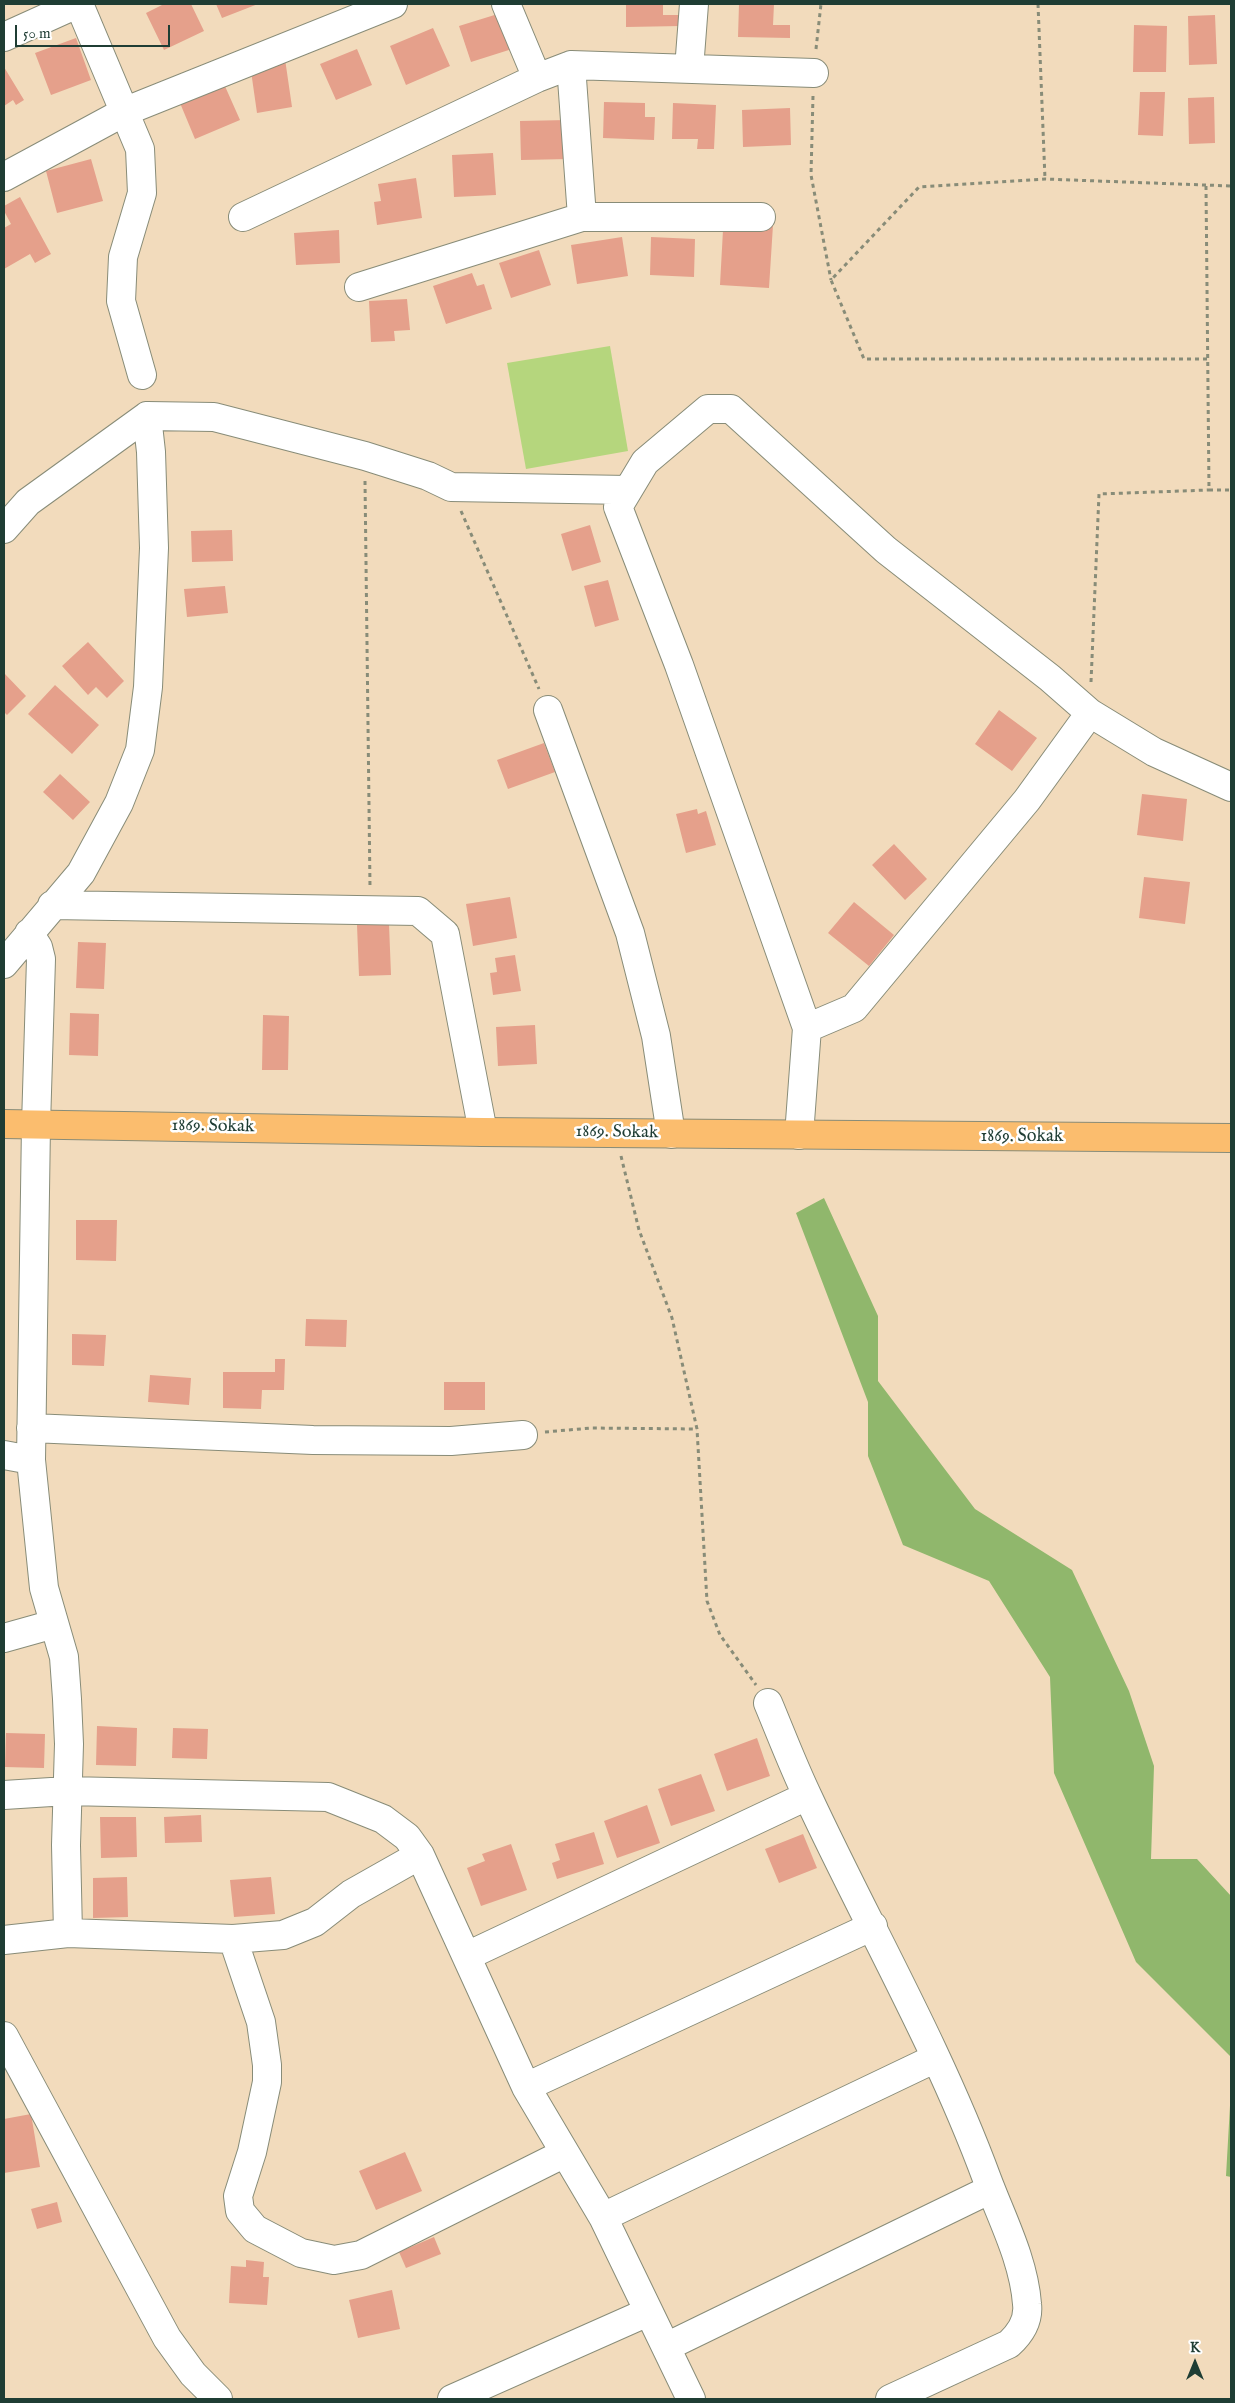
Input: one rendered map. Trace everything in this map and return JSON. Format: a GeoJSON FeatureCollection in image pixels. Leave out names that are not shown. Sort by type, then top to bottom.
{"type":"FeatureCollection","features":[{"type":"Feature","properties":{"kind":"main road","name":"1869. Sokak"},"geometry":{"type":"LineString","coordinates":[[4,1124],[799,1136],[1231,1138]]}},
{"type":"Feature","properties":{"kind":"street"},"geometry":{"type":"LineString","coordinates":[[4,37],[78,4],[126,111],[140,148],[142,193],[123,257],[121,301],[142,374]]}},
{"type":"Feature","properties":{"kind":"street"},"geometry":{"type":"LineString","coordinates":[[4,177],[126,111],[393,4]]}},
{"type":"Feature","properties":{"kind":"street"},"geometry":{"type":"LineString","coordinates":[[506,4],[537,78]]}},
{"type":"Feature","properties":{"kind":"street"},"geometry":{"type":"LineString","coordinates":[[689,69],[694,4]]}},
{"type":"Feature","properties":{"kind":"street"},"geometry":{"type":"LineString","coordinates":[[571,66],[582,217]]}},
{"type":"Feature","properties":{"kind":"street"},"geometry":{"type":"LineString","coordinates":[[243,217],[537,78],[571,66],[814,73]]}},
{"type":"Feature","properties":{"kind":"street"},"geometry":{"type":"LineString","coordinates":[[360,287],[582,217],[761,217]]}},
{"type":"Feature","properties":{"kind":"street"},"geometry":{"type":"LineString","coordinates":[[799,1136],[807,1028],[680,665],[618,507],[645,462],[708,409],[731,409],[886,550],[1050,678],[1090,713],[1154,752],[1231,787]]}},
{"type":"Feature","properties":{"kind":"street"},"geometry":{"type":"LineString","coordinates":[[4,964],[81,873],[119,803],[140,750],[148,687],[154,548],[151,452],[147,416]]}},
{"type":"Feature","properties":{"kind":"street"},"geometry":{"type":"LineString","coordinates":[[4,529],[28,502],[147,416],[214,417],[365,456],[428,476],[451,487],[628,490]]}},
{"type":"Feature","properties":{"kind":"street"},"geometry":{"type":"LineString","coordinates":[[548,710],[630,933],[656,1036],[671,1134]]}},
{"type":"Feature","properties":{"kind":"street"},"geometry":{"type":"LineString","coordinates":[[807,1028],[854,1008],[1027,800],[1090,713]]}},
{"type":"Feature","properties":{"kind":"street"},"geometry":{"type":"LineString","coordinates":[[52,905],[418,911],[445,934],[483,1132]]}},
{"type":"Feature","properties":{"kind":"street"},"geometry":{"type":"LineString","coordinates":[[29,933],[38,947],[41,959],[36,1125],[31,1460],[44,1588],[64,1657],[69,1744],[67,1791],[68,1933]]}},
{"type":"Feature","properties":{"kind":"street"},"geometry":{"type":"LineString","coordinates":[[32,1428],[313,1440],[451,1441],[523,1435]]}},
{"type":"Feature","properties":{"kind":"street"},"geometry":{"type":"LineString","coordinates":[[4,1456],[31,1460]]}},
{"type":"Feature","properties":{"kind":"street"},"geometry":{"type":"LineString","coordinates":[[4,1638],[54,1624]]}},
{"type":"Feature","properties":{"kind":"street"},"geometry":{"type":"LineString","coordinates":[[768,1703],[807,1796],[873,1926],[965,2119],[1019,2265],[1027,2303],[1022,2330],[1001,2348],[890,2399]]}},
{"type":"Feature","properties":{"kind":"street"},"geometry":{"type":"LineString","coordinates":[[4,1794],[67,1791],[328,1797],[383,1819],[407,1837],[420,1855],[526,2087],[603,2216],[691,2399]]}},
{"type":"Feature","properties":{"kind":"street"},"geometry":{"type":"LineString","coordinates":[[467,1956],[807,1796]]}},
{"type":"Feature","properties":{"kind":"street"},"geometry":{"type":"LineString","coordinates":[[4,1940],[68,1933],[233,1939],[283,1935],[315,1922],[352,1894],[420,1855]]}},
{"type":"Feature","properties":{"kind":"street"},"geometry":{"type":"LineString","coordinates":[[526,2087],[873,1926]]}},
{"type":"Feature","properties":{"kind":"street"},"geometry":{"type":"LineString","coordinates":[[233,1939],[261,2022],[267,2065],[267,2082],[254,2143],[238,2196],[244,2217],[255,2228],[312,2257],[334,2260],[361,2255],[565,2153]]}},
{"type":"Feature","properties":{"kind":"street"},"geometry":{"type":"LineString","coordinates":[[4,2036],[167,2338],[193,2374],[218,2399]]}},
{"type":"Feature","properties":{"kind":"street"},"geometry":{"type":"LineString","coordinates":[[603,2216],[936,2058]]}},
{"type":"Feature","properties":{"kind":"street"},"geometry":{"type":"LineString","coordinates":[[666,2347],[991,2189]]}},
{"type":"Feature","properties":{"kind":"street"},"geometry":{"type":"LineString","coordinates":[[452,2399],[648,2312]]}},
{"type":"Feature","properties":{"kind":"path"},"geometry":{"type":"LineString","coordinates":[[821,4],[814,73],[811,175],[831,280],[864,359],[1208,359]]}},
{"type":"Feature","properties":{"kind":"path"},"geometry":{"type":"LineString","coordinates":[[1038,4],[1045,179]]}},
{"type":"Feature","properties":{"kind":"path"},"geometry":{"type":"LineString","coordinates":[[831,280],[919,187],[1045,179],[1231,186]]}},
{"type":"Feature","properties":{"kind":"path"},"geometry":{"type":"LineString","coordinates":[[1206,186],[1209,490]]}},
{"type":"Feature","properties":{"kind":"path"},"geometry":{"type":"LineString","coordinates":[[365,456],[370,910]]}},
{"type":"Feature","properties":{"kind":"path"},"geometry":{"type":"LineString","coordinates":[[451,487],[548,710]]}},
{"type":"Feature","properties":{"kind":"path"},"geometry":{"type":"LineString","coordinates":[[1090,713],[1098,494],[1231,490]]}},
{"type":"Feature","properties":{"kind":"path"},"geometry":{"type":"LineString","coordinates":[[618,1133],[631,1204],[672,1318],[697,1429],[707,1602],[720,1636],[768,1703]]}},
{"type":"Feature","properties":{"kind":"path"},"geometry":{"type":"LineString","coordinates":[[523,1435],[591,1428],[697,1429]]}},
{"type":"Feature","properties":{"kind":"green space"},"geometry":{"type":"Polygon","coordinates":[[[610,346],[628,451],[526,469],[507,363],[610,346]]]}},
{"type":"Feature","properties":{"kind":"green space"},"geometry":{"type":"Polygon","coordinates":[[[824,1198],[878,1316],[878,1381],[975,1509],[1072,1570],[1129,1691],[1154,1766],[1151,1859],[1197,1859],[1231,1896],[1231,2057],[1136,1962],[1054,1773],[1050,1677],[989,1581],[903,1545],[868,1456],[868,1402],[796,1213],[824,1198]]]}},
{"type":"Feature","properties":{"kind":"green space"},"geometry":{"type":"Polygon","coordinates":[[[1231,2088],[1231,2177],[1226,2176],[1231,2088]]]}},
{"type":"Feature","properties":{"kind":"building"},"geometry":{"type":"Polygon","coordinates":[[[164,4],[191,4],[204,31],[164,50],[146,13],[164,4]]]}},
{"type":"Feature","properties":{"kind":"building"},"geometry":{"type":"Polygon","coordinates":[[[216,4],[258,4],[222,18],[216,4]]]}},
{"type":"Feature","properties":{"kind":"building"},"geometry":{"type":"Polygon","coordinates":[[[626,4],[663,4],[663,15],[681,15],[681,26],[626,27],[626,4]]]}},
{"type":"Feature","properties":{"kind":"building"},"geometry":{"type":"Polygon","coordinates":[[[739,4],[774,4],[773,25],[790,25],[790,38],[738,37],[739,4]]]}},
{"type":"Feature","properties":{"kind":"building"},"geometry":{"type":"Polygon","coordinates":[[[501,13],[512,49],[471,62],[459,26],[501,13]]]}},
{"type":"Feature","properties":{"kind":"building"},"geometry":{"type":"Polygon","coordinates":[[[1215,15],[1217,64],[1189,65],[1188,16],[1215,15]]]}},
{"type":"Feature","properties":{"kind":"building"},"geometry":{"type":"Polygon","coordinates":[[[1134,25],[1167,26],[1166,72],[1133,72],[1134,25]]]}},
{"type":"Feature","properties":{"kind":"building"},"geometry":{"type":"Polygon","coordinates":[[[433,28],[450,66],[406,85],[390,46],[433,28]]]}},
{"type":"Feature","properties":{"kind":"building"},"geometry":{"type":"Polygon","coordinates":[[[76,38],[91,80],[51,95],[35,53],[76,38]]]}},
{"type":"Feature","properties":{"kind":"building"},"geometry":{"type":"Polygon","coordinates":[[[357,49],[372,85],[336,100],[320,64],[357,49]]]}},
{"type":"Feature","properties":{"kind":"building"},"geometry":{"type":"Polygon","coordinates":[[[285,59],[292,107],[257,113],[250,64],[285,59]]]}},
{"type":"Feature","properties":{"kind":"building"},"geometry":{"type":"Polygon","coordinates":[[[4,67],[24,100],[16,105],[13,100],[4,106],[4,67]]]}},
{"type":"Feature","properties":{"kind":"building"},"geometry":{"type":"Polygon","coordinates":[[[224,84],[240,120],[195,139],[180,103],[224,84]]]}},
{"type":"Feature","properties":{"kind":"building"},"geometry":{"type":"Polygon","coordinates":[[[1140,92],[1165,92],[1163,136],[1138,135],[1140,92]]]}},
{"type":"Feature","properties":{"kind":"building"},"geometry":{"type":"Polygon","coordinates":[[[1214,97],[1215,143],[1189,144],[1188,98],[1214,97]]]}},
{"type":"Feature","properties":{"kind":"building"},"geometry":{"type":"Polygon","coordinates":[[[604,102],[645,103],[645,117],[655,117],[654,140],[603,138],[604,102]]]}},
{"type":"Feature","properties":{"kind":"building"},"geometry":{"type":"Polygon","coordinates":[[[673,103],[716,105],[714,149],[697,149],[698,139],[672,139],[673,103]]]}},
{"type":"Feature","properties":{"kind":"building"},"geometry":{"type":"Polygon","coordinates":[[[790,108],[791,145],[743,147],[742,110],[790,108]]]}},
{"type":"Feature","properties":{"kind":"building"},"geometry":{"type":"Polygon","coordinates":[[[568,120],[569,159],[521,160],[520,121],[568,120]]]}},
{"type":"Feature","properties":{"kind":"building"},"geometry":{"type":"Polygon","coordinates":[[[493,153],[496,195],[454,197],[452,155],[493,153]]]}},
{"type":"Feature","properties":{"kind":"building"},"geometry":{"type":"Polygon","coordinates":[[[91,159],[103,201],[57,213],[46,171],[91,159]]]}},
{"type":"Feature","properties":{"kind":"building"},"geometry":{"type":"Polygon","coordinates":[[[416,178],[422,218],[377,225],[374,202],[381,201],[378,184],[416,178]]]}},
{"type":"Feature","properties":{"kind":"building"},"geometry":{"type":"Polygon","coordinates":[[[20,197],[51,254],[35,263],[30,254],[4,269],[4,228],[11,224],[4,211],[4,206],[20,197]]]}},
{"type":"Feature","properties":{"kind":"building"},"geometry":{"type":"Polygon","coordinates":[[[754,224],[773,225],[769,288],[720,285],[723,230],[754,232],[754,224]]]}},
{"type":"Feature","properties":{"kind":"building"},"geometry":{"type":"Polygon","coordinates":[[[339,230],[340,263],[296,265],[294,233],[339,230]]]}},
{"type":"Feature","properties":{"kind":"building"},"geometry":{"type":"Polygon","coordinates":[[[622,237],[628,276],[577,284],[571,245],[622,237]]]}},
{"type":"Feature","properties":{"kind":"building"},"geometry":{"type":"Polygon","coordinates":[[[651,237],[695,239],[694,277],[650,275],[651,237]]]}},
{"type":"Feature","properties":{"kind":"building"},"geometry":{"type":"Polygon","coordinates":[[[539,250],[551,285],[511,298],[499,263],[539,250]]]}},
{"type":"Feature","properties":{"kind":"building"},"geometry":{"type":"Polygon","coordinates":[[[472,273],[477,286],[484,284],[492,309],[446,324],[433,286],[472,273]]]}},
{"type":"Feature","properties":{"kind":"building"},"geometry":{"type":"Polygon","coordinates":[[[407,299],[410,330],[394,331],[395,341],[371,342],[369,301],[407,299]]]}},
{"type":"Feature","properties":{"kind":"building"},"geometry":{"type":"Polygon","coordinates":[[[590,525],[601,562],[572,571],[561,534],[590,525]]]}},
{"type":"Feature","properties":{"kind":"building"},"geometry":{"type":"Polygon","coordinates":[[[232,530],[233,561],[192,562],[191,531],[232,530]]]}},
{"type":"Feature","properties":{"kind":"building"},"geometry":{"type":"Polygon","coordinates":[[[608,580],[619,620],[595,627],[584,586],[608,580]]]}},
{"type":"Feature","properties":{"kind":"building"},"geometry":{"type":"Polygon","coordinates":[[[225,586],[228,613],[187,617],[184,589],[225,586]]]}},
{"type":"Feature","properties":{"kind":"building"},"geometry":{"type":"Polygon","coordinates":[[[88,642],[124,681],[107,698],[96,687],[88,695],[62,666],[88,642]]]}},
{"type":"Feature","properties":{"kind":"building"},"geometry":{"type":"Polygon","coordinates":[[[4,673],[26,696],[7,715],[4,712],[4,673]]]}},
{"type":"Feature","properties":{"kind":"building"},"geometry":{"type":"Polygon","coordinates":[[[55,685],[99,725],[72,754],[28,714],[55,685]]]}},
{"type":"Feature","properties":{"kind":"building"},"geometry":{"type":"Polygon","coordinates":[[[999,710],[1037,738],[1012,771],[975,744],[999,710]]]}},
{"type":"Feature","properties":{"kind":"building"},"geometry":{"type":"Polygon","coordinates":[[[544,743],[555,772],[508,789],[497,760],[544,743]]]}},
{"type":"Feature","properties":{"kind":"building"},"geometry":{"type":"Polygon","coordinates":[[[60,774],[90,802],[73,820],[43,792],[60,774]]]}},
{"type":"Feature","properties":{"kind":"building"},"geometry":{"type":"Polygon","coordinates":[[[1142,794],[1187,799],[1183,841],[1137,835],[1142,794]]]}},
{"type":"Feature","properties":{"kind":"building"},"geometry":{"type":"Polygon","coordinates":[[[697,809],[698,814],[706,811],[716,845],[686,853],[676,814],[697,809]]]}},
{"type":"Feature","properties":{"kind":"building"},"geometry":{"type":"Polygon","coordinates":[[[894,844],[927,879],[905,900],[872,865],[894,844]]]}},
{"type":"Feature","properties":{"kind":"building"},"geometry":{"type":"Polygon","coordinates":[[[1144,877],[1190,882],[1185,924],[1139,918],[1144,877]]]}},
{"type":"Feature","properties":{"kind":"building"},"geometry":{"type":"Polygon","coordinates":[[[510,897],[517,938],[473,946],[466,904],[510,897]]]}},
{"type":"Feature","properties":{"kind":"building"},"geometry":{"type":"Polygon","coordinates":[[[854,902],[894,935],[869,966],[828,933],[854,902]]]}},
{"type":"Feature","properties":{"kind":"building"},"geometry":{"type":"Polygon","coordinates":[[[389,924],[391,975],[359,976],[357,925],[389,924]]]}},
{"type":"Feature","properties":{"kind":"building"},"geometry":{"type":"Polygon","coordinates":[[[78,942],[106,943],[104,989],[76,988],[78,942]]]}},
{"type":"Feature","properties":{"kind":"building"},"geometry":{"type":"Polygon","coordinates":[[[515,955],[521,991],[493,995],[490,973],[497,972],[495,958],[515,955]]]}},
{"type":"Feature","properties":{"kind":"building"},"geometry":{"type":"Polygon","coordinates":[[[70,1013],[99,1014],[98,1056],[69,1055],[70,1013]]]}},
{"type":"Feature","properties":{"kind":"building"},"geometry":{"type":"Polygon","coordinates":[[[263,1015],[289,1016],[288,1070],[262,1070],[263,1015]]]}},
{"type":"Feature","properties":{"kind":"building"},"geometry":{"type":"Polygon","coordinates":[[[535,1025],[537,1064],[498,1066],[496,1027],[535,1025]]]}},
{"type":"Feature","properties":{"kind":"building"},"geometry":{"type":"Polygon","coordinates":[[[76,1220],[117,1220],[116,1261],[76,1260],[76,1220]]]}},
{"type":"Feature","properties":{"kind":"building"},"geometry":{"type":"Polygon","coordinates":[[[306,1319],[347,1320],[346,1347],[305,1346],[306,1319]]]}},
{"type":"Feature","properties":{"kind":"building"},"geometry":{"type":"Polygon","coordinates":[[[72,1334],[106,1335],[104,1366],[72,1365],[72,1334]]]}},
{"type":"Feature","properties":{"kind":"building"},"geometry":{"type":"Polygon","coordinates":[[[275,1359],[285,1359],[284,1390],[262,1390],[261,1409],[223,1408],[223,1372],[275,1372],[275,1359]]]}},
{"type":"Feature","properties":{"kind":"building"},"geometry":{"type":"Polygon","coordinates":[[[150,1375],[191,1378],[189,1405],[148,1402],[150,1375]]]}},
{"type":"Feature","properties":{"kind":"building"},"geometry":{"type":"Polygon","coordinates":[[[444,1382],[485,1382],[485,1410],[444,1410],[444,1382]]]}},
{"type":"Feature","properties":{"kind":"building"},"geometry":{"type":"Polygon","coordinates":[[[97,1726],[137,1728],[136,1766],[96,1765],[97,1726]]]}},
{"type":"Feature","properties":{"kind":"building"},"geometry":{"type":"Polygon","coordinates":[[[173,1728],[208,1729],[207,1759],[172,1758],[173,1728]]]}},
{"type":"Feature","properties":{"kind":"building"},"geometry":{"type":"Polygon","coordinates":[[[6,1733],[45,1734],[44,1768],[5,1767],[6,1733]]]}},
{"type":"Feature","properties":{"kind":"building"},"geometry":{"type":"Polygon","coordinates":[[[757,1738],[770,1776],[727,1791],[714,1754],[757,1738]]]}},
{"type":"Feature","properties":{"kind":"building"},"geometry":{"type":"Polygon","coordinates":[[[701,1774],[715,1811],[671,1826],[658,1789],[701,1774]]]}},
{"type":"Feature","properties":{"kind":"building"},"geometry":{"type":"Polygon","coordinates":[[[647,1805],[660,1843],[617,1858],[604,1821],[647,1805]]]}},
{"type":"Feature","properties":{"kind":"building"},"geometry":{"type":"Polygon","coordinates":[[[201,1815],[202,1842],[165,1843],[164,1817],[201,1815]]]}},
{"type":"Feature","properties":{"kind":"building"},"geometry":{"type":"Polygon","coordinates":[[[100,1817],[136,1817],[137,1857],[101,1858],[100,1817]]]}},
{"type":"Feature","properties":{"kind":"building"},"geometry":{"type":"Polygon","coordinates":[[[594,1832],[604,1864],[557,1879],[552,1863],[560,1860],[555,1844],[594,1832]]]}},
{"type":"Feature","properties":{"kind":"building"},"geometry":{"type":"Polygon","coordinates":[[[803,1834],[817,1868],[779,1883],[765,1849],[803,1834]]]}},
{"type":"Feature","properties":{"kind":"building"},"geometry":{"type":"Polygon","coordinates":[[[511,1844],[527,1890],[481,1906],[467,1868],[485,1861],[482,1854],[511,1844]]]}},
{"type":"Feature","properties":{"kind":"building"},"geometry":{"type":"Polygon","coordinates":[[[127,1877],[128,1917],[93,1918],[93,1878],[127,1877]]]}},
{"type":"Feature","properties":{"kind":"building"},"geometry":{"type":"Polygon","coordinates":[[[271,1877],[275,1914],[234,1917],[230,1880],[271,1877]]]}},
{"type":"Feature","properties":{"kind":"building"},"geometry":{"type":"Polygon","coordinates":[[[31,2114],[40,2167],[4,2173],[4,2119],[31,2114]]]}},
{"type":"Feature","properties":{"kind":"building"},"geometry":{"type":"Polygon","coordinates":[[[405,2152],[422,2191],[376,2210],[359,2171],[405,2152]]]}},
{"type":"Feature","properties":{"kind":"building"},"geometry":{"type":"Polygon","coordinates":[[[57,2202],[62,2222],[37,2229],[31,2209],[57,2202]]]}},
{"type":"Feature","properties":{"kind":"building"},"geometry":{"type":"Polygon","coordinates":[[[434,2237],[441,2254],[406,2268],[399,2252],[434,2237]]]}},
{"type":"Feature","properties":{"kind":"building"},"geometry":{"type":"Polygon","coordinates":[[[246,2260],[264,2262],[263,2277],[269,2277],[267,2305],[229,2303],[231,2266],[246,2267],[246,2260]]]}},
{"type":"Feature","properties":{"kind":"building"},"geometry":{"type":"Polygon","coordinates":[[[392,2290],[400,2329],[358,2338],[349,2300],[392,2290]]]}}]}
